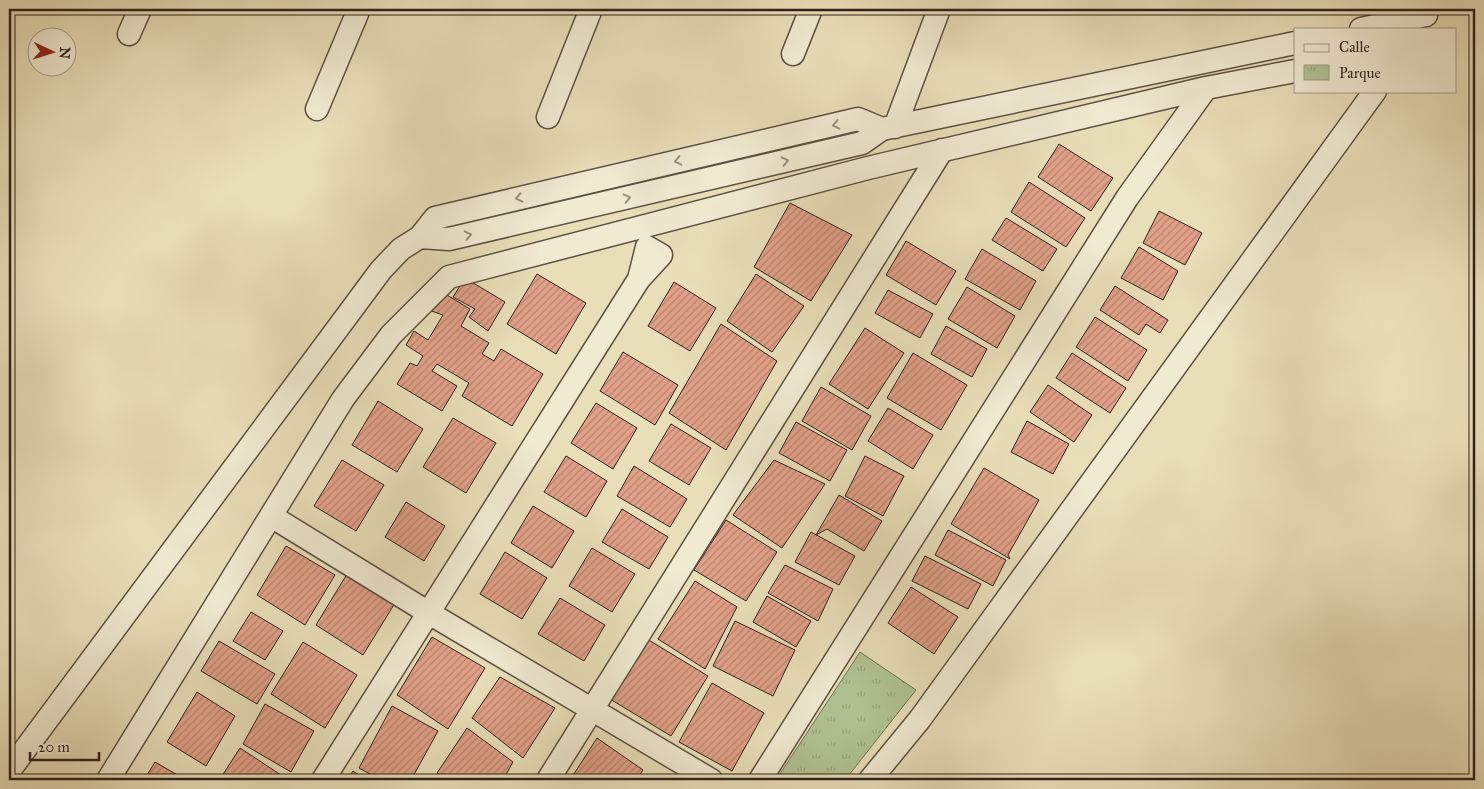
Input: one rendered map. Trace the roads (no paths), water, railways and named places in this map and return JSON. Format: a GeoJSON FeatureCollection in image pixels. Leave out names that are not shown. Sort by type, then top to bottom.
{"type":"FeatureCollection","features":[{"type":"Feature","properties":{"kind":"street"},"geometry":{"type":"LineString","coordinates":[[130,34],[140,9]]}},
{"type":"Feature","properties":{"kind":"street"},"geometry":{"type":"LineString","coordinates":[[317,109],[359,9]]}},
{"type":"Feature","properties":{"kind":"street"},"geometry":{"type":"LineString","coordinates":[[548,117],[591,9]]}},
{"type":"Feature","properties":{"kind":"street"},"geometry":{"type":"LineString","coordinates":[[793,54],[811,9]]}},
{"type":"Feature","properties":{"kind":"street"},"geometry":{"type":"LineString","coordinates":[[889,128],[939,9]]}},
{"type":"Feature","properties":{"kind":"street"},"geometry":{"type":"LineString","coordinates":[[1366,28],[1425,18]]}},
{"type":"Feature","properties":{"kind":"street"},"geometry":{"type":"LineString","coordinates":[[9,771],[381,270],[401,249],[420,237],[435,218],[858,119],[889,128],[1294,42]]}},
{"type":"Feature","properties":{"kind":"street"},"geometry":{"type":"LineString","coordinates":[[108,780],[343,399],[391,335],[449,277],[858,170],[1206,88],[1294,70]]}},
{"type":"Feature","properties":{"kind":"street"},"geometry":{"type":"LineString","coordinates":[[760,780],[1127,198],[1206,88]]}},
{"type":"Feature","properties":{"kind":"street"},"geometry":{"type":"LineString","coordinates":[[870,780],[926,711],[1374,92]]}},
{"type":"Feature","properties":{"kind":"street"},"geometry":{"type":"LineString","coordinates":[[548,780],[942,150]]}},
{"type":"Feature","properties":{"kind":"street"},"geometry":{"type":"LineString","coordinates":[[323,780],[639,278]]}},
{"type":"Feature","properties":{"kind":"street"},"geometry":{"type":"LineString","coordinates":[[271,516],[429,613],[711,780]]}}]}
